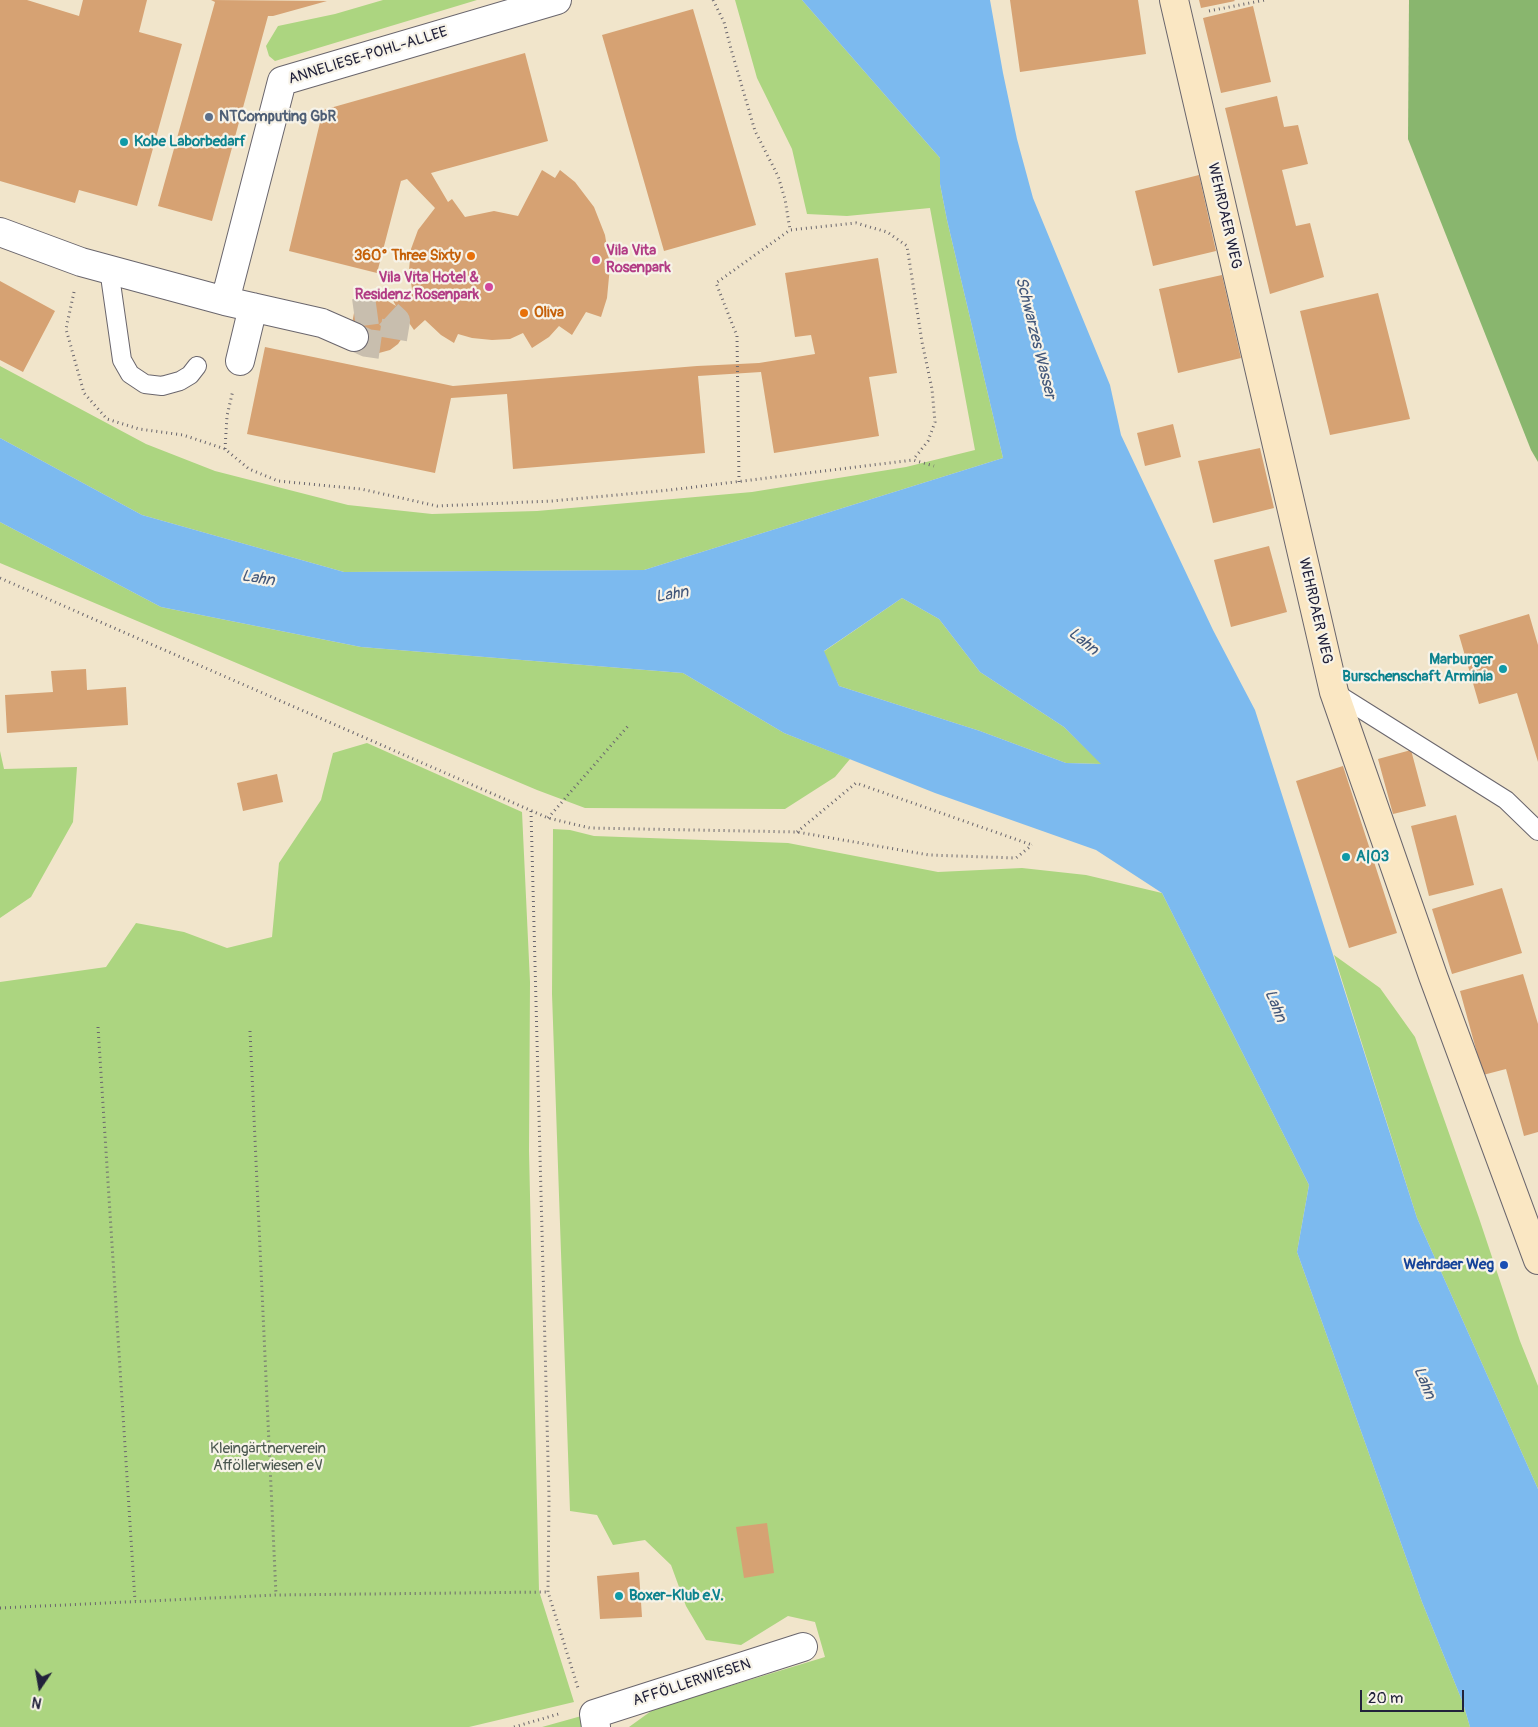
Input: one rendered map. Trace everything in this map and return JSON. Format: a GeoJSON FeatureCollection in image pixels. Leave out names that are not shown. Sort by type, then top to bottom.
{"type":"FeatureCollection","features":[{"type":"Feature","properties":{"kind":"main road","name":"WEHRDAER WEG"},"geometry":{"type":"LineString","coordinates":[[1176,9],[1334,692],[1433,976],[1538,1260]]}},
{"type":"Feature","properties":{"kind":"street","name":"ANNELIESE-POHL-ALLEE"},"geometry":{"type":"LineString","coordinates":[[225,301],[282,82],[557,0]]}},
{"type":"Feature","properties":{"kind":"street"},"geometry":{"type":"LineString","coordinates":[[0,232],[80,262],[225,301],[322,322],[354,325]]}},
{"type":"Feature","properties":{"kind":"street"},"geometry":{"type":"LineString","coordinates":[[240,361],[253,307]]}},
{"type":"Feature","properties":{"kind":"street","name":"AFFÖLLERWIESEN"},"geometry":{"type":"LineString","coordinates":[[592,1716],[803,1647]]}},
{"type":"Feature","properties":{"kind":"lane"},"geometry":{"type":"LineString","coordinates":[[109,270],[122,360],[130,374],[145,384],[162,386],[180,381],[190,375],[197,366]]}},
{"type":"Feature","properties":{"kind":"lane"},"geometry":{"type":"LineString","coordinates":[[1334,692],[1506,800],[1538,831]]}},
{"type":"Feature","properties":{"kind":"path"},"geometry":{"type":"LineString","coordinates":[[713,0],[724,22],[730,49],[756,131],[778,176],[785,199],[790,230]]}},
{"type":"Feature","properties":{"kind":"path"},"geometry":{"type":"LineString","coordinates":[[1176,9],[1264,0]]}},
{"type":"Feature","properties":{"kind":"path"},"geometry":{"type":"LineString","coordinates":[[739,482],[737,336],[716,284],[790,230],[856,224],[887,232],[907,246],[922,342],[932,389],[935,422],[928,441],[913,460]]}},
{"type":"Feature","properties":{"kind":"path"},"geometry":{"type":"LineString","coordinates":[[80,262],[66,329],[84,393],[107,419],[139,429],[183,435],[225,449],[249,469],[278,481],[361,489],[437,506],[552,501],[739,482],[913,460],[934,466]]}},
{"type":"Feature","properties":{"kind":"path"},"geometry":{"type":"LineString","coordinates":[[225,449],[227,416],[240,361]]}},
{"type":"Feature","properties":{"kind":"path"},"geometry":{"type":"LineString","coordinates":[[0,578],[548,818],[590,828],[797,832],[929,855],[1016,858],[1032,845],[856,783],[797,832]]}},
{"type":"Feature","properties":{"kind":"path"},"geometry":{"type":"LineString","coordinates":[[548,818],[628,726]]}},
{"type":"Feature","properties":{"kind":"path"},"geometry":{"type":"LineString","coordinates":[[514,1727],[592,1716],[581,1699],[548,1592],[549,1469],[531,811]]}},
{"type":"Feature","properties":{"kind":"path"},"geometry":{"type":"LineString","coordinates":[[98,1027],[135,1601]]}},
{"type":"Feature","properties":{"kind":"path"},"geometry":{"type":"LineString","coordinates":[[250,1031],[276,1595]]}},
{"type":"Feature","properties":{"kind":"path"},"geometry":{"type":"LineString","coordinates":[[0,1608],[276,1595],[548,1592]]}},
{"type":"Feature","properties":{"kind":"green space"},"geometry":{"type":"Polygon","coordinates":[[[383,0],[477,0],[275,61],[269,56],[266,46],[278,26],[335,14],[383,0]]]}},
{"type":"Feature","properties":{"kind":"green space"},"geometry":{"type":"Polygon","coordinates":[[[735,0],[802,0],[940,158],[940,184],[947,220],[1003,458],[644,570],[344,572],[142,515],[0,438],[0,366],[146,444],[215,471],[348,505],[432,514],[537,511],[752,492],[906,467],[975,450],[930,208],[847,216],[807,214],[792,149],[757,78],[735,0]]]}},
{"type":"Feature","properties":{"kind":"green space"},"geometry":{"type":"Polygon","coordinates":[[[1409,0],[1538,0],[1538,462],[1531,450],[1408,139],[1409,0]]]}},
{"type":"Feature","properties":{"kind":"green space"},"geometry":{"type":"Polygon","coordinates":[[[0,522],[161,607],[361,647],[683,673],[784,733],[850,759],[835,777],[785,809],[585,808],[537,790],[0,563],[0,522]]]}},
{"type":"Feature","properties":{"kind":"green space"},"geometry":{"type":"Polygon","coordinates":[[[902,598],[939,619],[980,672],[1064,727],[1102,764],[1066,763],[980,731],[839,686],[823,652],[902,598]]]}},
{"type":"Feature","properties":{"kind":"green space","name":"Kleingärtnerverein Afföllerwiesen eV"},"geometry":{"type":"Polygon","coordinates":[[[367,743],[522,812],[530,982],[529,1151],[539,1591],[574,1702],[469,1727],[0,1727],[0,982],[106,967],[136,923],[184,932],[227,948],[272,937],[279,863],[321,800],[333,753],[367,743]]]}},
{"type":"Feature","properties":{"kind":"green space"},"geometry":{"type":"Polygon","coordinates":[[[0,751],[4,769],[77,767],[73,822],[31,897],[0,918],[0,751]]]}},
{"type":"Feature","properties":{"kind":"green space"},"geometry":{"type":"Polygon","coordinates":[[[553,829],[570,830],[594,836],[788,843],[938,872],[1022,868],[1086,875],[1162,893],[1309,1185],[1297,1252],[1422,1602],[1463,1703],[1470,1727],[629,1727],[654,1709],[825,1657],[815,1622],[788,1616],[741,1645],[706,1640],[686,1606],[671,1565],[645,1540],[613,1545],[597,1515],[570,1511],[552,994],[553,829]]]}},
{"type":"Feature","properties":{"kind":"green space"},"geometry":{"type":"Polygon","coordinates":[[[1334,955],[1380,988],[1415,1037],[1520,1341],[1538,1386],[1538,1489],[1417,1218],[1334,955]]]}},
{"type":"Feature","properties":{"kind":"green space"},"geometry":{"type":"Polygon","coordinates":[[[585,1715],[586,1727],[542,1727],[585,1715]]]}},
{"type":"Feature","properties":{"kind":"water"},"geometry":{"type":"Polygon","coordinates":[[[802,0],[990,0],[1017,139],[1033,198],[1110,385],[1121,435],[1213,630],[1255,710],[1417,1218],[1538,1489],[1538,1727],[1470,1727],[1463,1703],[1422,1602],[1297,1252],[1309,1185],[1162,893],[1096,850],[935,793],[784,733],[683,673],[361,647],[161,607],[0,522],[0,438],[142,515],[344,572],[644,570],[1003,458],[947,220],[940,184],[940,158],[802,0]],[[902,598],[824,651],[839,686],[980,731],[1066,763],[1101,764],[1064,727],[980,672],[939,619],[902,598]]]}},
{"type":"Feature","properties":{"kind":"building"},"geometry":{"type":"Polygon","coordinates":[[[0,0],[27,0],[79,16],[83,0],[147,0],[139,32],[182,44],[137,206],[79,190],[75,203],[0,181],[0,0]]]}},
{"type":"Feature","properties":{"kind":"building"},"geometry":{"type":"Polygon","coordinates":[[[211,0],[327,1],[268,16],[212,221],[158,206],[215,2],[211,0]]]}},
{"type":"Feature","properties":{"kind":"building"},"geometry":{"type":"Polygon","coordinates":[[[1010,0],[1138,0],[1146,54],[1020,72],[1010,0]]]}},
{"type":"Feature","properties":{"kind":"building"},"geometry":{"type":"Polygon","coordinates":[[[1199,0],[1234,0],[1235,1],[1201,8],[1199,0]]]}},
{"type":"Feature","properties":{"kind":"building"},"geometry":{"type":"Polygon","coordinates":[[[1253,6],[1271,82],[1221,93],[1203,18],[1253,6]]]}},
{"type":"Feature","properties":{"kind":"building"},"geometry":{"type":"Polygon","coordinates":[[[693,9],[756,225],[664,251],[602,35],[693,9]]]}},
{"type":"Feature","properties":{"kind":"building"},"geometry":{"type":"Polygon","coordinates":[[[525,53],[548,141],[431,173],[448,202],[452,199],[465,217],[494,211],[518,216],[542,170],[555,178],[560,170],[575,182],[594,207],[605,235],[610,266],[607,298],[601,317],[586,312],[572,335],[559,326],[549,337],[532,348],[523,333],[510,339],[492,340],[472,338],[458,334],[454,343],[441,335],[425,320],[414,330],[403,314],[405,324],[404,335],[398,344],[390,350],[379,353],[371,352],[360,346],[351,329],[354,313],[365,302],[376,299],[386,300],[396,306],[391,297],[412,289],[409,270],[411,249],[418,230],[435,208],[407,179],[401,181],[377,273],[289,251],[323,110],[525,53]]]}},
{"type":"Feature","properties":{"kind":"building"},"geometry":{"type":"Polygon","coordinates":[[[1277,96],[1284,127],[1298,125],[1308,164],[1282,170],[1296,226],[1310,223],[1324,277],[1270,294],[1225,108],[1277,96]]]}},
{"type":"Feature","properties":{"kind":"building"},"geometry":{"type":"Polygon","coordinates":[[[1199,175],[1216,251],[1153,266],[1135,191],[1199,175]]]}},
{"type":"Feature","properties":{"kind":"building"},"geometry":{"type":"Polygon","coordinates":[[[878,258],[897,373],[869,377],[879,436],[774,453],[761,372],[698,376],[705,453],[513,469],[507,394],[451,398],[435,473],[247,434],[265,347],[453,386],[697,366],[759,363],[815,354],[811,335],[795,337],[785,273],[878,258]]]}},
{"type":"Feature","properties":{"kind":"building"},"geometry":{"type":"Polygon","coordinates":[[[1222,275],[1241,358],[1178,373],[1159,289],[1222,275]]]}},
{"type":"Feature","properties":{"kind":"building"},"geometry":{"type":"Polygon","coordinates":[[[0,281],[55,311],[23,372],[0,360],[0,281]]]}},
{"type":"Feature","properties":{"kind":"building"},"geometry":{"type":"Polygon","coordinates":[[[1378,293],[1410,419],[1330,435],[1300,311],[1378,293]]]}},
{"type":"Feature","properties":{"kind":"building"},"geometry":{"type":"Polygon","coordinates":[[[1173,424],[1181,457],[1145,466],[1137,433],[1173,424]]]}},
{"type":"Feature","properties":{"kind":"building"},"geometry":{"type":"Polygon","coordinates":[[[1260,448],[1274,508],[1213,523],[1198,461],[1260,448]]]}},
{"type":"Feature","properties":{"kind":"building"},"geometry":{"type":"Polygon","coordinates":[[[1269,546],[1287,612],[1231,627],[1214,560],[1269,546]]]}},
{"type":"Feature","properties":{"kind":"building","name":"Marburger Burschenschaft Arminia"},"geometry":{"type":"Polygon","coordinates":[[[1529,614],[1538,645],[1538,762],[1517,693],[1479,704],[1459,635],[1529,614]]]}},
{"type":"Feature","properties":{"kind":"building"},"geometry":{"type":"Polygon","coordinates":[[[86,669],[87,690],[126,687],[128,725],[7,733],[5,695],[53,692],[51,671],[86,669]]]}},
{"type":"Feature","properties":{"kind":"building"},"geometry":{"type":"Polygon","coordinates":[[[1411,750],[1426,806],[1393,814],[1378,759],[1411,750]]]}},
{"type":"Feature","properties":{"kind":"building","name":"A|03"},"geometry":{"type":"Polygon","coordinates":[[[1343,766],[1397,933],[1349,948],[1296,781],[1343,766]]]}},
{"type":"Feature","properties":{"kind":"building"},"geometry":{"type":"Polygon","coordinates":[[[277,774],[283,802],[243,811],[237,783],[277,774]]]}},
{"type":"Feature","properties":{"kind":"building"},"geometry":{"type":"Polygon","coordinates":[[[1456,815],[1474,885],[1429,896],[1411,826],[1456,815]]]}},
{"type":"Feature","properties":{"kind":"building"},"geometry":{"type":"Polygon","coordinates":[[[1502,888],[1522,953],[1452,974],[1432,909],[1502,888]]]}},
{"type":"Feature","properties":{"kind":"building"},"geometry":{"type":"Polygon","coordinates":[[[1523,974],[1538,1024],[1538,1132],[1524,1136],[1506,1069],[1483,1075],[1460,991],[1523,974]]]}},
{"type":"Feature","properties":{"kind":"building"},"geometry":{"type":"Polygon","coordinates":[[[767,1523],[774,1573],[744,1578],[736,1527],[767,1523]]]}},
{"type":"Feature","properties":{"kind":"building","name":"Boxer-Klub e.V."},"geometry":{"type":"Polygon","coordinates":[[[639,1572],[642,1617],[600,1619],[597,1576],[639,1572]]]}},
{"type":"Feature","properties":{"kind":"tunnel"},"geometry":{"type":"LineString","coordinates":[[354,313],[383,309],[396,321],[393,339],[381,345],[367,343],[354,337]]}},
{"type":"Feature","properties":{"kind":"place","name":"NTComputing GbR"},"geometry":{"type":"Point","coordinates":[209,117]}},
{"type":"Feature","properties":{"kind":"place","name":"Kobe Laborbedarf"},"geometry":{"type":"Point","coordinates":[124,142]}},
{"type":"Feature","properties":{"kind":"place","name":"360° Three Sixty"},"geometry":{"type":"Point","coordinates":[471,256]}},
{"type":"Feature","properties":{"kind":"place","name":"Vila Vita Rosenpark"},"geometry":{"type":"Point","coordinates":[596,260]}},
{"type":"Feature","properties":{"kind":"place","name":"Vila Vita Hotel & Residenz Rosenpark"},"geometry":{"type":"Point","coordinates":[489,287]}},
{"type":"Feature","properties":{"kind":"place","name":"Oliva"},"geometry":{"type":"Point","coordinates":[524,313]}},
{"type":"Feature","properties":{"kind":"place","name":"Marburger Burschenschaft Arminia"},"geometry":{"type":"Point","coordinates":[1503,669]}},
{"type":"Feature","properties":{"kind":"place","name":"A|03"},"geometry":{"type":"Point","coordinates":[1346,857]}},
{"type":"Feature","properties":{"kind":"place","name":"Wehrdaer Weg"},"geometry":{"type":"Point","coordinates":[1504,1265]}},
{"type":"Feature","properties":{"kind":"place","name":"Boxer-Klub e.V."},"geometry":{"type":"Point","coordinates":[619,1596]}},
{"type":"Feature","properties":{"kind":"water label","name":"Schwarzes Wasser"},"geometry":{"type":"Point","coordinates":[1035,338]}},
{"type":"Feature","properties":{"kind":"water label","name":"Lahn"},"geometry":{"type":"Point","coordinates":[258,579]}},
{"type":"Feature","properties":{"kind":"water label","name":"Lahn"},"geometry":{"type":"Point","coordinates":[672,595]}},
{"type":"Feature","properties":{"kind":"water label","name":"Lahn"},"geometry":{"type":"Point","coordinates":[1083,642]}},
{"type":"Feature","properties":{"kind":"water label","name":"Lahn"},"geometry":{"type":"Point","coordinates":[1275,1006]}},
{"type":"Feature","properties":{"kind":"water label","name":"Lahn"},"geometry":{"type":"Point","coordinates":[1424,1383]}}]}
